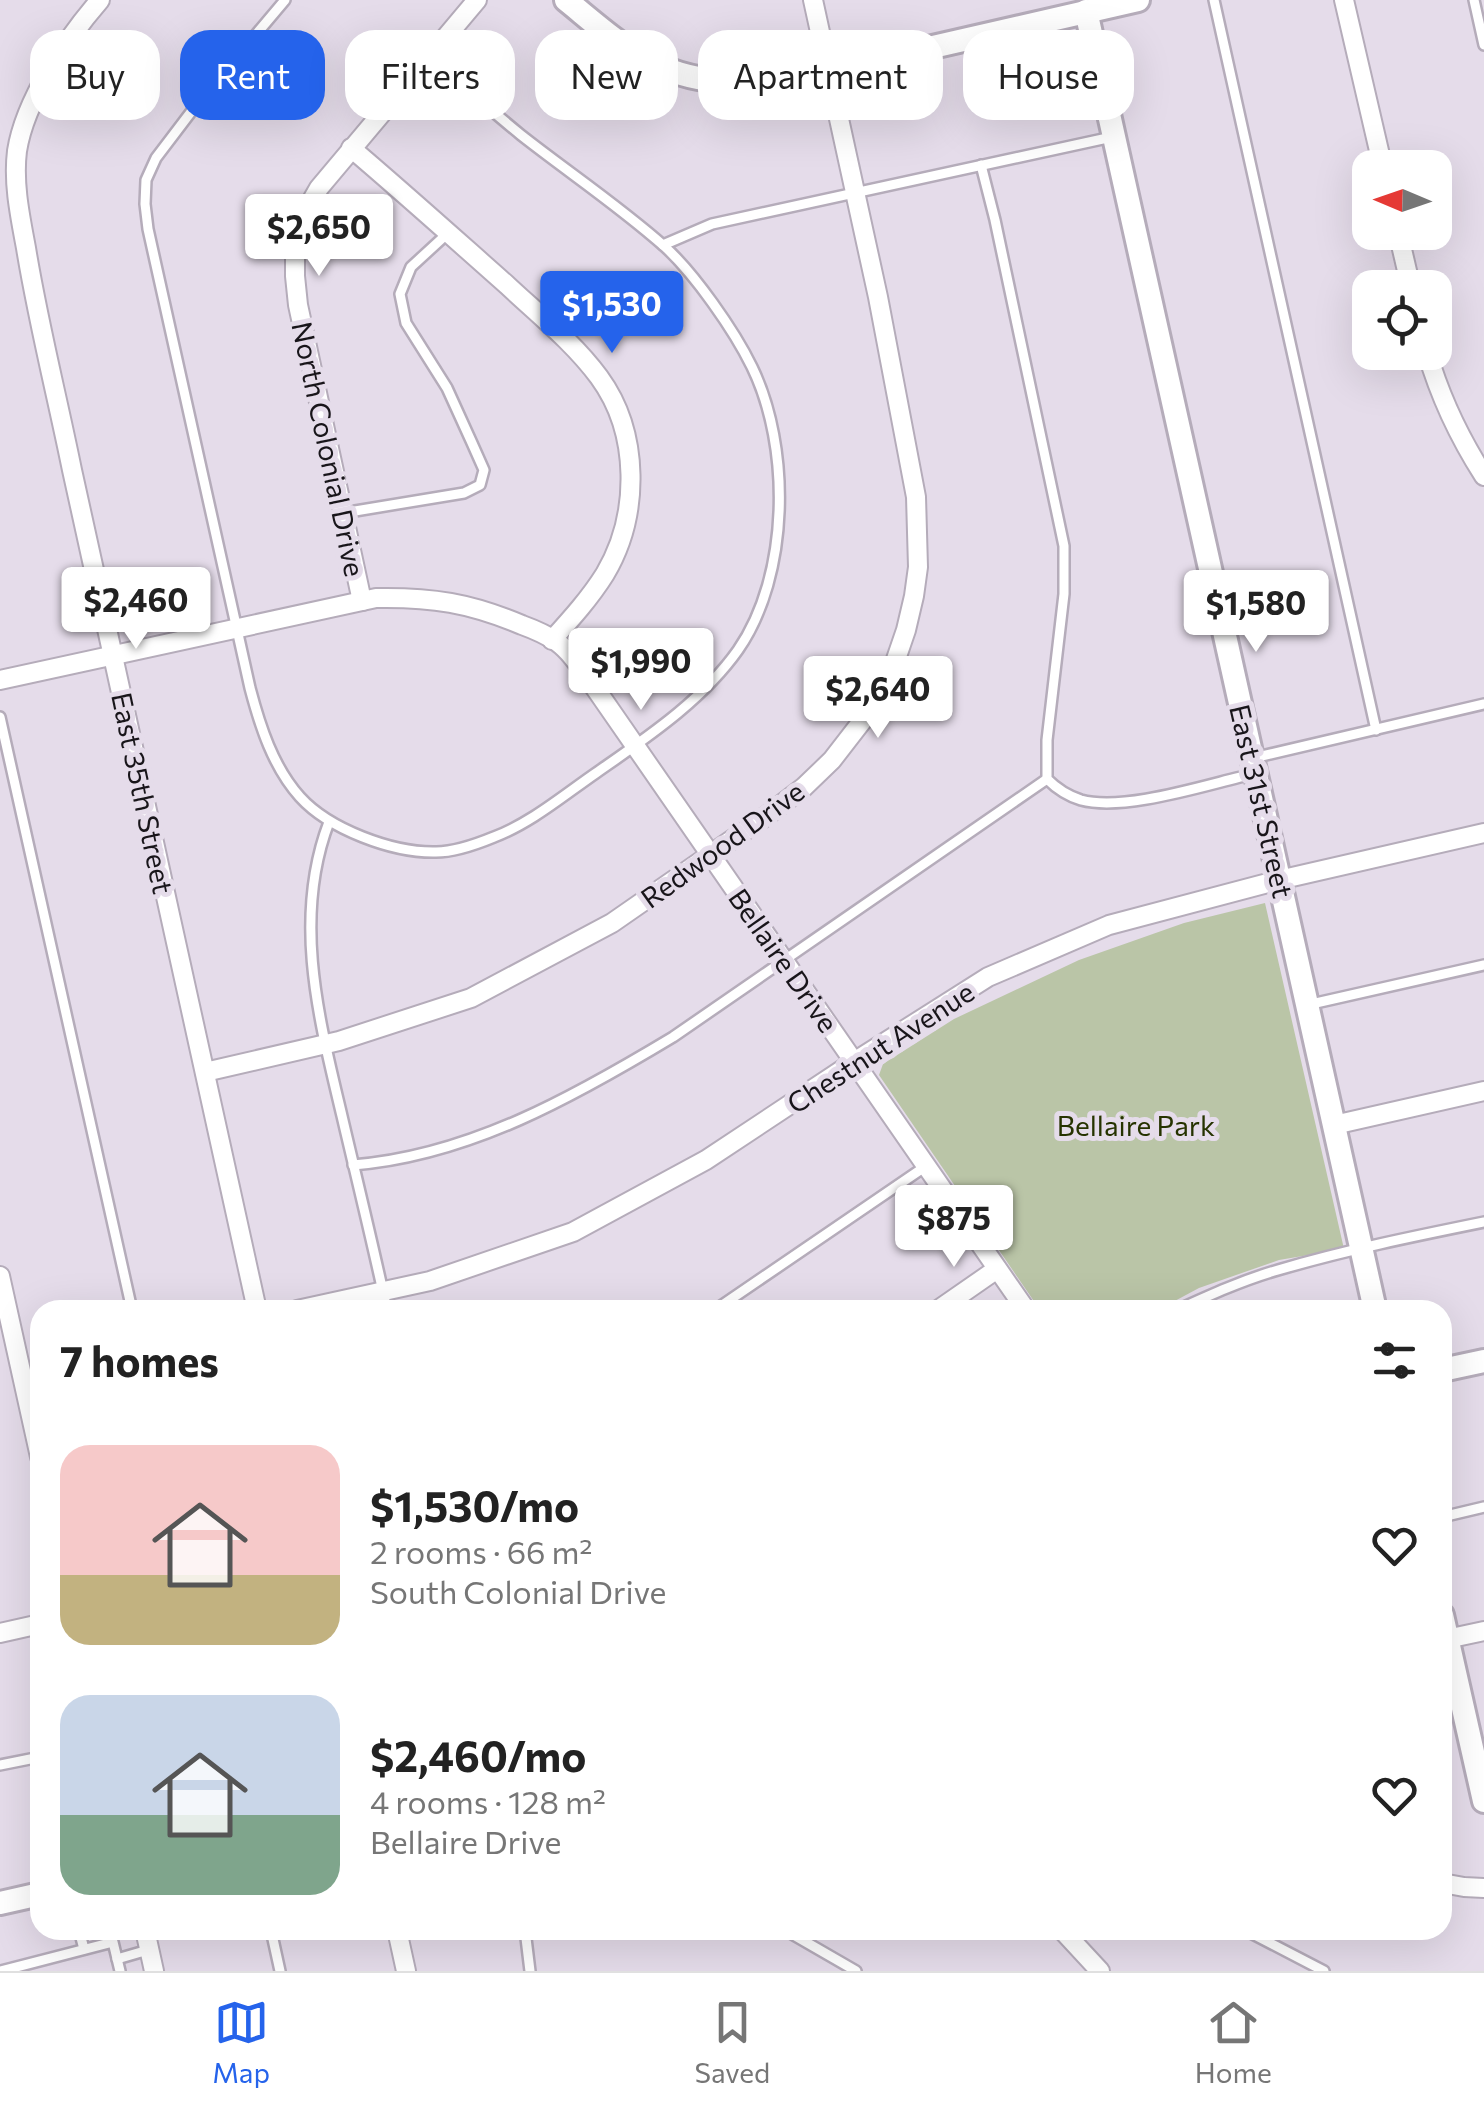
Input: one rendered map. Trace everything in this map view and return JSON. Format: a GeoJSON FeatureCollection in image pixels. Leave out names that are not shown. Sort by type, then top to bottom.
{"type":"FeatureCollection","features":[{"type":"Feature","properties":{"kind":"street","name":"East 35th Street"},"geometry":{"type":"LineString","coordinates":[[100,0],[42,83],[18,148],[19,206],[112,656],[255,1300]]}},
{"type":"Feature","properties":{"kind":"street","name":"North Colonial Drive"},"geometry":{"type":"LineString","coordinates":[[451,30],[477,0]]}},
{"type":"Feature","properties":{"kind":"street"},"geometry":{"type":"LineString","coordinates":[[566,0],[607,34],[649,61],[698,78]]}},
{"type":"Feature","properties":{"kind":"street","name":"Redwood Drive"},"geometry":{"type":"LineString","coordinates":[[813,0],[819,30]]}},
{"type":"Feature","properties":{"kind":"street"},"geometry":{"type":"LineString","coordinates":[[943,42],[1085,6],[1138,0]]}},
{"type":"Feature","properties":{"kind":"street"},"geometry":{"type":"LineString","coordinates":[[1344,0],[1379,150]]}},
{"type":"Feature","properties":{"kind":"street","name":"East 31st Street"},"geometry":{"type":"LineString","coordinates":[[1085,6],[1373,1300]]}},
{"type":"Feature","properties":{"kind":"street","name":"North Colonial Drive"},"geometry":{"type":"LineString","coordinates":[[362,601],[298,305],[295,256],[300,228],[319,188],[375,120]]}},
{"type":"Feature","properties":{"kind":"street","name":"Redwood Drive"},"geometry":{"type":"LineString","coordinates":[[204,1072],[325,1045],[471,998],[612,922],[804,786],[852,737],[872,708],[893,668],[914,596],[918,567],[916,497],[839,120]]}},
{"type":"Feature","properties":{"kind":"street"},"geometry":{"type":"LineString","coordinates":[[352,148],[531,308],[598,375],[611,395],[627,441],[630,487],[624,524],[605,573],[552,640]]}},
{"type":"Feature","properties":{"kind":"street"},"geometry":{"type":"LineString","coordinates":[[1433,370],[1444,404],[1484,476]]}},
{"type":"Feature","properties":{"kind":"street","name":"Bellaire Drive"},"geometry":{"type":"LineString","coordinates":[[0,680],[376,598],[417,597],[461,603],[552,640],[572,657],[635,746],[1019,1300]]}},
{"type":"Feature","properties":{"kind":"street","name":"Chestnut Avenue"},"geometry":{"type":"LineString","coordinates":[[385,1300],[573,1232],[706,1160],[988,977],[1108,924],[1484,833]]}},
{"type":"Feature","properties":{"kind":"street"},"geometry":{"type":"LineString","coordinates":[[1334,1125],[1484,1092]]}},
{"type":"Feature","properties":{"kind":"street"},"geometry":{"type":"LineString","coordinates":[[953,1300],[998,1269]]}},
{"type":"Feature","properties":{"kind":"street"},"geometry":{"type":"LineString","coordinates":[[0,1276],[30,1412]]}},
{"type":"Feature","properties":{"kind":"street"},"geometry":{"type":"LineString","coordinates":[[1452,1368],[1484,1362]]}},
{"type":"Feature","properties":{"kind":"street"},"geometry":{"type":"LineString","coordinates":[[0,1632],[30,1626]]}},
{"type":"Feature","properties":{"kind":"street"},"geometry":{"type":"LineString","coordinates":[[1452,1638],[1484,1631]]}},
{"type":"Feature","properties":{"kind":"street"},"geometry":{"type":"LineString","coordinates":[[1452,1665],[1480,1763],[1484,1802]]}},
{"type":"Feature","properties":{"kind":"street"},"geometry":{"type":"LineString","coordinates":[[1452,1884],[1484,1888]]}},
{"type":"Feature","properties":{"kind":"street"},"geometry":{"type":"LineString","coordinates":[[0,1903],[30,1896]]}},
{"type":"Feature","properties":{"kind":"street"},"geometry":{"type":"LineString","coordinates":[[146,1940],[154,1971]]}},
{"type":"Feature","properties":{"kind":"street"},"geometry":{"type":"LineString","coordinates":[[399,1940],[406,1971]]}},
{"type":"Feature","properties":{"kind":"street"},"geometry":{"type":"LineString","coordinates":[[1071,1940],[1100,1971]]}},
{"type":"Feature","properties":{"kind":"lane"},"geometry":{"type":"LineString","coordinates":[[286,0],[166,143],[150,168],[145,194],[148,229],[236,628],[259,722],[276,762],[299,796],[330,822],[389,846],[415,850],[464,848],[498,836],[635,746],[693,699],[738,649],[761,603],[776,535],[780,480],[775,443],[762,391],[723,318],[664,246],[504,120]]}},
{"type":"Feature","properties":{"kind":"lane"},"geometry":{"type":"LineString","coordinates":[[1214,0],[1376,730]]}},
{"type":"Feature","properties":{"kind":"lane"},"geometry":{"type":"LineString","coordinates":[[1474,0],[1484,44]]}},
{"type":"Feature","properties":{"kind":"lane"},"geometry":{"type":"LineString","coordinates":[[664,246],[712,224],[1114,136]]}},
{"type":"Feature","properties":{"kind":"lane"},"geometry":{"type":"LineString","coordinates":[[981,166],[1064,546],[1064,594],[1047,740],[1048,779],[1066,794],[1083,801],[1134,801],[1376,730],[1484,704]]}},
{"type":"Feature","properties":{"kind":"lane"},"geometry":{"type":"LineString","coordinates":[[343,513],[464,493],[480,485],[484,470],[447,388],[406,323],[400,294],[410,267],[448,232]]}},
{"type":"Feature","properties":{"kind":"lane"},"geometry":{"type":"LineString","coordinates":[[0,716],[130,1300]]}},
{"type":"Feature","properties":{"kind":"lane"},"geometry":{"type":"LineString","coordinates":[[353,1165],[382,1163],[456,1145],[609,1076],[673,1037],[1048,779]]}},
{"type":"Feature","properties":{"kind":"lane"},"geometry":{"type":"LineString","coordinates":[[330,822],[314,878],[310,932],[314,984],[385,1300]]}},
{"type":"Feature","properties":{"kind":"lane"},"geometry":{"type":"LineString","coordinates":[[1307,1006],[1484,965]]}},
{"type":"Feature","properties":{"kind":"lane"},"geometry":{"type":"LineString","coordinates":[[730,1300],[926,1166]]}},
{"type":"Feature","properties":{"kind":"lane"},"geometry":{"type":"LineString","coordinates":[[1200,1300],[1276,1270],[1484,1222]]}},
{"type":"Feature","properties":{"kind":"lane"},"geometry":{"type":"LineString","coordinates":[[1452,1514],[1484,1506]]}},
{"type":"Feature","properties":{"kind":"lane"},"geometry":{"type":"LineString","coordinates":[[0,1765],[30,1759]]}},
{"type":"Feature","properties":{"kind":"lane"},"geometry":{"type":"LineString","coordinates":[[82,1940],[84,1950]]}},
{"type":"Feature","properties":{"kind":"lane"},"geometry":{"type":"LineString","coordinates":[[273,1940],[280,1971]]}},
{"type":"Feature","properties":{"kind":"lane"},"geometry":{"type":"LineString","coordinates":[[526,1940],[530,1971]]}},
{"type":"Feature","properties":{"kind":"lane"},"geometry":{"type":"LineString","coordinates":[[802,1940],[856,1971]]}},
{"type":"Feature","properties":{"kind":"lane"},"geometry":{"type":"LineString","coordinates":[[1264,1940],[1324,1971]]}},
{"type":"Feature","properties":{"kind":"lane"},"geometry":{"type":"LineString","coordinates":[[1,1971],[113,1942],[120,1971]]}},
{"type":"Feature","properties":{"kind":"lane"},"geometry":{"type":"LineString","coordinates":[[117,1959],[149,1950]]}},
{"type":"Feature","properties":{"kind":"green space","name":"Bellaire Park"},"geometry":{"type":"Polygon","coordinates":[[[1265,903],[1344,1249],[1279,1260],[1199,1288],[1177,1300],[1033,1300],[879,1075],[883,1064],[954,1019],[1079,960],[1184,923],[1265,903]]]}}]}
